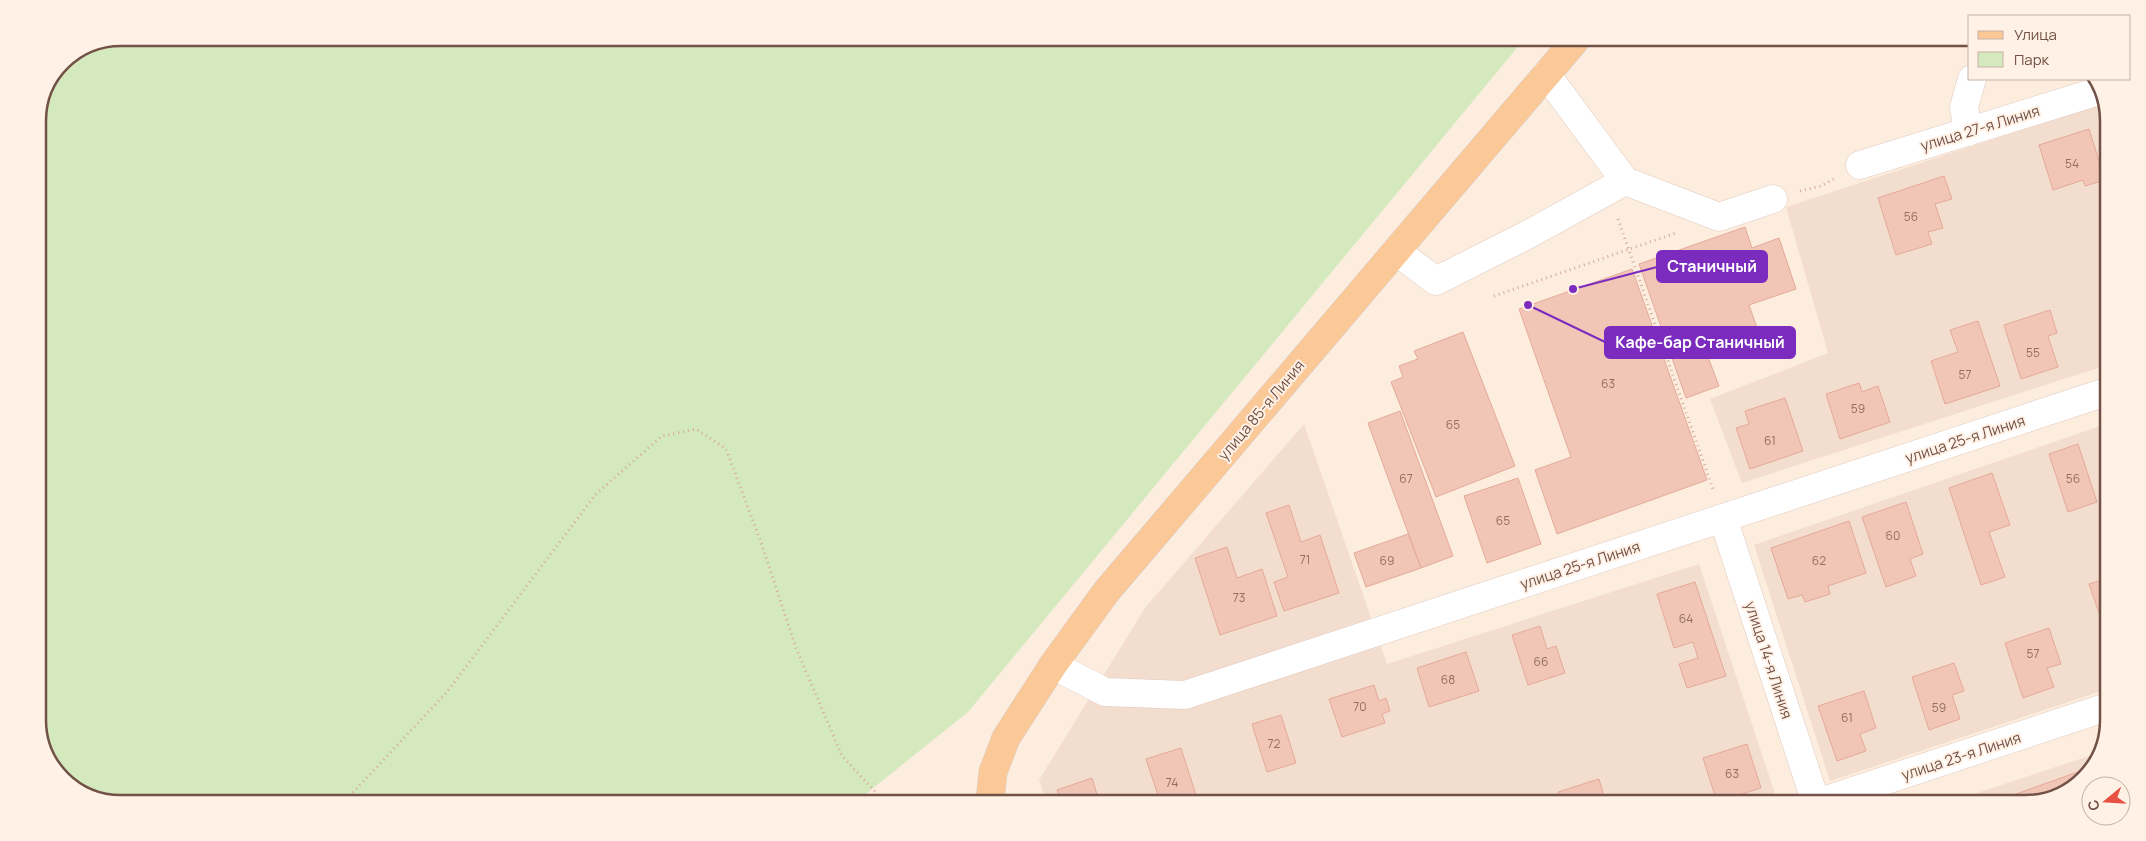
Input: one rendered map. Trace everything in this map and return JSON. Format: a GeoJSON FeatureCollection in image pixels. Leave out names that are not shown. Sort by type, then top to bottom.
{"type":"FeatureCollection","features":[{"type":"Feature","properties":{"kind":"main road","name":"улица 85-я Линия"},"geometry":{"type":"LineString","coordinates":[[991,795],[993,772],[1006,738],[1054,664],[1106,592],[1570,46]]}},
{"type":"Feature","properties":{"kind":"street"},"geometry":{"type":"LineString","coordinates":[[1546,74],[1616,185],[1719,217],[1773,198]]}},
{"type":"Feature","properties":{"kind":"street"},"geometry":{"type":"LineString","coordinates":[[1968,132],[1964,108],[1972,80]]}},
{"type":"Feature","properties":{"kind":"street","name":"улица 27-я Линия"},"geometry":{"type":"LineString","coordinates":[[1860,166],[2094,93]]}},
{"type":"Feature","properties":{"kind":"street"},"geometry":{"type":"LineString","coordinates":[[1396,251],[1436,281],[1529,234],[1616,185]]}},
{"type":"Feature","properties":{"kind":"street","name":"улица 25-я Линия"},"geometry":{"type":"LineString","coordinates":[[1054,664],[1105,692],[1185,695],[2100,394]]}},
{"type":"Feature","properties":{"kind":"street","name":"улица 14-я Линия"},"geometry":{"type":"LineString","coordinates":[[1723,518],[1813,795]]}},
{"type":"Feature","properties":{"kind":"street","name":"улица 23-я Линия"},"geometry":{"type":"LineString","coordinates":[[1840,795],[2100,709]]}},
{"type":"Feature","properties":{"kind":"path"},"geometry":{"type":"LineString","coordinates":[[1773,198],[1821,186],[1860,166]]}},
{"type":"Feature","properties":{"kind":"path"},"geometry":{"type":"LineString","coordinates":[[1616,185],[1629,251],[1723,518]]}},
{"type":"Feature","properties":{"kind":"path"},"geometry":{"type":"LineString","coordinates":[[1494,296],[1629,251],[1719,217]]}},
{"type":"Feature","properties":{"kind":"path"},"geometry":{"type":"LineString","coordinates":[[351,795],[447,692],[596,494],[662,436],[696,429],[726,449],[762,545],[796,648],[842,756],[878,795]]}},
{"type":"Feature","properties":{"kind":"shaded area"},"geometry":{"type":"Polygon","coordinates":[[[2098,105],[2100,116],[2100,367],[1742,483],[1710,399],[1828,353],[1786,207],[2098,105]]]}},
{"type":"Feature","properties":{"kind":"shaded area"},"geometry":{"type":"Polygon","coordinates":[[[1304,424],[1387,664],[1699,564],[1775,795],[1044,795],[1039,780],[1145,608],[1304,424]]]}},
{"type":"Feature","properties":{"kind":"shaded area"},"geometry":{"type":"Polygon","coordinates":[[[2100,426],[2100,691],[1830,781],[1754,545],[2100,426]]]}},
{"type":"Feature","properties":{"kind":"shaded area"},"geometry":{"type":"Polygon","coordinates":[[[2090,755],[2081,769],[2058,787],[2049,791],[2025,795],[1971,795],[2090,755]]]}},
{"type":"Feature","properties":{"kind":"green space"},"geometry":{"type":"Polygon","coordinates":[[[121,46],[1519,46],[968,712],[864,795],[121,795],[97,791],[76,779],[68,773],[54,753],[46,725],[46,121],[52,92],[59,80],[68,68],[92,52],[121,46]]]}},
{"type":"Feature","properties":{"kind":"building"},"geometry":{"type":"Polygon","coordinates":[[[2089,129],[2100,164],[2100,182],[2085,186],[2083,180],[2053,190],[2039,145],[2089,129]]]}},
{"type":"Feature","properties":{"kind":"building"},"geometry":{"type":"Polygon","coordinates":[[[1944,176],[1952,199],[1935,204],[1943,228],[1928,232],[1932,244],[1896,255],[1878,198],[1944,176]]]}},
{"type":"Feature","properties":{"kind":"building"},"geometry":{"type":"Polygon","coordinates":[[[1745,227],[1752,248],[1779,238],[1796,289],[1749,305],[1761,339],[1708,357],[1719,386],[1686,398],[1639,264],[1745,227]]]}},
{"type":"Feature","properties":{"kind":"building"},"geometry":{"type":"Polygon","coordinates":[[[1632,269],[1707,480],[1557,534],[1535,470],[1571,457],[1519,309],[1632,269]]]}},
{"type":"Feature","properties":{"kind":"building"},"geometry":{"type":"Polygon","coordinates":[[[2050,310],[2057,333],[2048,336],[2058,367],[2021,379],[2004,325],[2050,310]]]}},
{"type":"Feature","properties":{"kind":"building"},"geometry":{"type":"Polygon","coordinates":[[[1978,321],[2000,386],[1945,404],[1931,361],[1958,352],[1950,330],[1978,321]]]}},
{"type":"Feature","properties":{"kind":"building"},"geometry":{"type":"Polygon","coordinates":[[[1463,332],[1515,466],[1436,497],[1391,382],[1403,377],[1399,366],[1418,359],[1414,351],[1463,332]]]}},
{"type":"Feature","properties":{"kind":"building"},"geometry":{"type":"Polygon","coordinates":[[[1859,383],[1862,392],[1878,386],[1890,422],[1840,439],[1826,394],[1859,383]]]}},
{"type":"Feature","properties":{"kind":"building"},"geometry":{"type":"Polygon","coordinates":[[[1785,398],[1803,451],[1750,469],[1736,428],[1749,424],[1745,411],[1785,398]]]}},
{"type":"Feature","properties":{"kind":"building"},"geometry":{"type":"Polygon","coordinates":[[[1400,411],[1453,556],[1421,568],[1368,423],[1400,411]]]}},
{"type":"Feature","properties":{"kind":"building"},"geometry":{"type":"Polygon","coordinates":[[[2078,444],[2097,502],[2068,512],[2049,454],[2078,444]]]}},
{"type":"Feature","properties":{"kind":"building"},"geometry":{"type":"Polygon","coordinates":[[[1992,473],[2010,525],[1989,532],[2005,577],[1981,585],[1949,488],[1992,473]]]}},
{"type":"Feature","properties":{"kind":"building"},"geometry":{"type":"Polygon","coordinates":[[[1518,478],[1541,544],[1487,563],[1464,496],[1518,478]]]}},
{"type":"Feature","properties":{"kind":"building"},"geometry":{"type":"Polygon","coordinates":[[[1906,502],[1923,554],[1910,559],[1916,576],[1886,587],[1862,517],[1906,502]]]}},
{"type":"Feature","properties":{"kind":"building"},"geometry":{"type":"Polygon","coordinates":[[[1289,505],[1301,542],[1320,535],[1339,593],[1284,611],[1274,582],[1288,577],[1266,513],[1289,505]]]}},
{"type":"Feature","properties":{"kind":"building"},"geometry":{"type":"Polygon","coordinates":[[[1849,521],[1866,573],[1828,586],[1830,594],[1805,602],[1802,595],[1788,599],[1771,548],[1849,521]]]}},
{"type":"Feature","properties":{"kind":"building"},"geometry":{"type":"Polygon","coordinates":[[[1408,534],[1421,568],[1366,587],[1354,553],[1408,534]]]}},
{"type":"Feature","properties":{"kind":"building"},"geometry":{"type":"Polygon","coordinates":[[[1227,547],[1237,578],[1262,569],[1277,616],[1220,635],[1195,558],[1227,547]]]}},
{"type":"Feature","properties":{"kind":"building"},"geometry":{"type":"Polygon","coordinates":[[[2100,581],[2100,616],[2089,584],[2100,581]]]}},
{"type":"Feature","properties":{"kind":"building"},"geometry":{"type":"Polygon","coordinates":[[[1695,582],[1726,676],[1687,688],[1679,664],[1698,658],[1693,642],[1674,648],[1657,594],[1695,582]]]}},
{"type":"Feature","properties":{"kind":"building"},"geometry":{"type":"Polygon","coordinates":[[[1540,626],[1547,649],[1556,646],[1565,673],[1528,685],[1512,635],[1540,626]]]}},
{"type":"Feature","properties":{"kind":"building"},"geometry":{"type":"Polygon","coordinates":[[[2049,628],[2061,664],[2047,668],[2054,687],[2023,698],[2005,643],[2049,628]]]}},
{"type":"Feature","properties":{"kind":"building"},"geometry":{"type":"Polygon","coordinates":[[[1466,652],[1479,691],[1429,707],[1417,668],[1466,652]]]}},
{"type":"Feature","properties":{"kind":"building"},"geometry":{"type":"Polygon","coordinates":[[[1954,663],[1964,691],[1952,695],[1960,719],[1929,730],[1912,677],[1954,663]]]}},
{"type":"Feature","properties":{"kind":"building"},"geometry":{"type":"Polygon","coordinates":[[[1374,685],[1379,701],[1386,698],[1390,711],[1382,714],[1385,723],[1342,737],[1329,699],[1374,685]]]}},
{"type":"Feature","properties":{"kind":"building"},"geometry":{"type":"Polygon","coordinates":[[[1864,691],[1876,728],[1860,734],[1866,751],[1837,761],[1818,706],[1864,691]]]}},
{"type":"Feature","properties":{"kind":"building"},"geometry":{"type":"Polygon","coordinates":[[[1281,715],[1296,763],[1267,772],[1252,724],[1281,715]]]}},
{"type":"Feature","properties":{"kind":"building"},"geometry":{"type":"Polygon","coordinates":[[[1747,744],[1761,788],[1739,795],[1715,795],[1703,758],[1747,744]]]}},
{"type":"Feature","properties":{"kind":"building"},"geometry":{"type":"Polygon","coordinates":[[[1181,748],[1196,795],[1158,795],[1146,759],[1181,748]]]}},
{"type":"Feature","properties":{"kind":"building"},"geometry":{"type":"Polygon","coordinates":[[[2078,772],[2058,787],[2049,791],[2013,795],[2078,772]]]}},
{"type":"Feature","properties":{"kind":"building"},"geometry":{"type":"Polygon","coordinates":[[[1092,778],[1097,795],[1059,795],[1057,790],[1092,778]]]}},
{"type":"Feature","properties":{"kind":"building"},"geometry":{"type":"Polygon","coordinates":[[[1599,779],[1604,795],[1559,795],[1558,792],[1599,779]]]}},
{"type":"Feature","properties":{"kind":"place","name":"Станичный"},"geometry":{"type":"Point","coordinates":[1573,289]}},
{"type":"Feature","properties":{"kind":"place","name":"Кафе-бар Станичный"},"geometry":{"type":"Point","coordinates":[1528,305]}}]}
